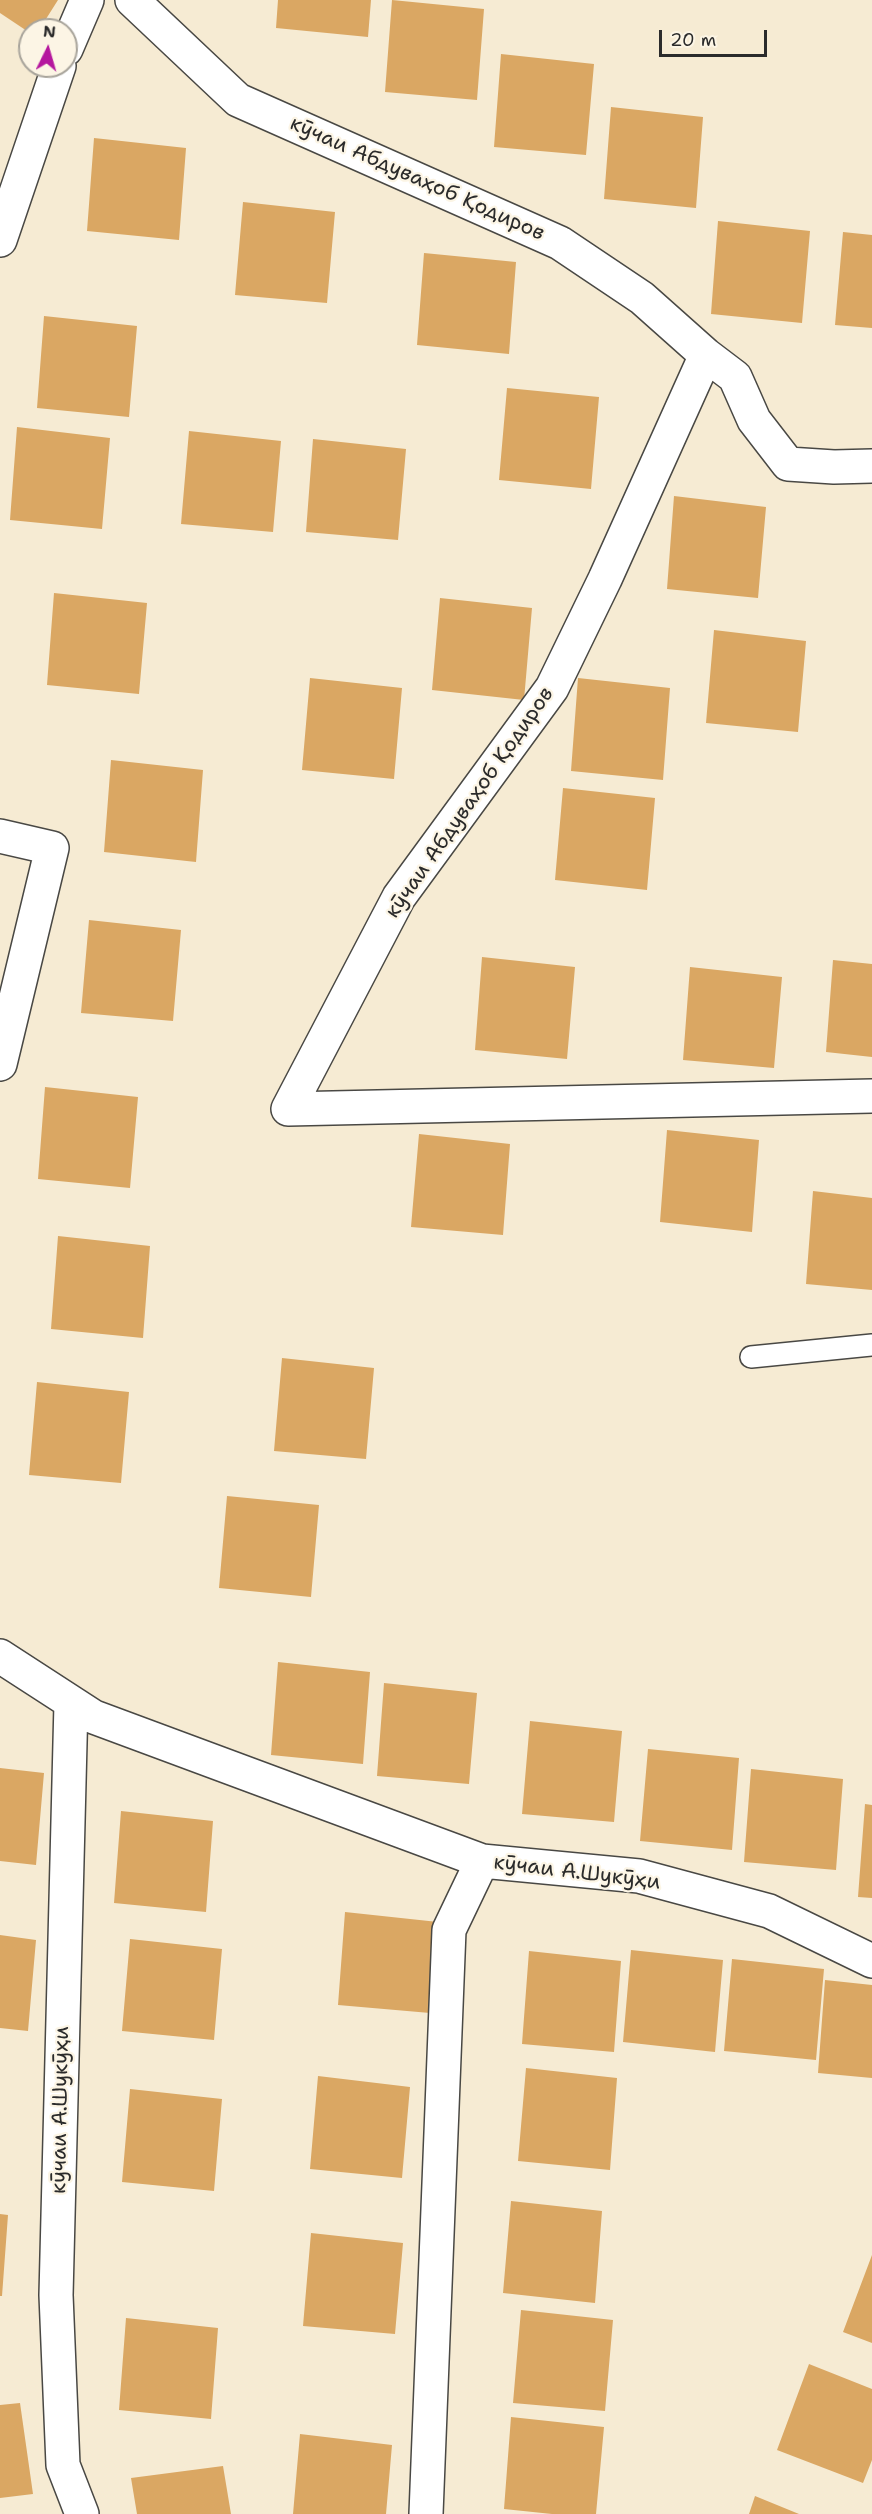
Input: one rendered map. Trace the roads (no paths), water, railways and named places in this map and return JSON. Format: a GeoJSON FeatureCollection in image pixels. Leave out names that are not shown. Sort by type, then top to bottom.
{"type":"FeatureCollection","features":[{"type":"Feature","properties":{"kind":"street"},"geometry":{"type":"LineString","coordinates":[[78,21],[87,0]]}},
{"type":"Feature","properties":{"kind":"street","name":"кӯчаи Абдуваҳоб Қодиров"},"geometry":{"type":"LineString","coordinates":[[132,0],[238,100],[560,243],[642,298],[706,355],[735,377],[754,420],[788,464],[834,467],[872,466]]}},
{"type":"Feature","properties":{"kind":"street"},"geometry":{"type":"LineString","coordinates":[[0,240],[55,78]]}},
{"type":"Feature","properties":{"kind":"street","name":"кӯчаи Абдуваҳоб Қодиров"},"geometry":{"type":"LineString","coordinates":[[706,355],[605,579],[552,688],[399,897],[288,1109],[872,1096]]}},
{"type":"Feature","properties":{"kind":"street"},"geometry":{"type":"LineString","coordinates":[[0,837],[52,848],[0,1065]]}},
{"type":"Feature","properties":{"kind":"street","name":"кӯчаи А.Шукӯҳи"},"geometry":{"type":"LineString","coordinates":[[0,1656],[94,1717],[482,1861],[639,1876],[769,1911],[872,1961]]}},
{"type":"Feature","properties":{"kind":"street","name":"кӯчаи А.Шукӯҳи"},"geometry":{"type":"LineString","coordinates":[[71,1703],[56,2295],[63,2465],[82,2514]]}},
{"type":"Feature","properties":{"kind":"street","name":"кӯчаи А.Шукӯҳи"},"geometry":{"type":"LineString","coordinates":[[426,2514],[449,1930],[482,1861]]}},
{"type":"Feature","properties":{"kind":"lane"},"geometry":{"type":"LineString","coordinates":[[751,1358],[872,1345]]}}]}
